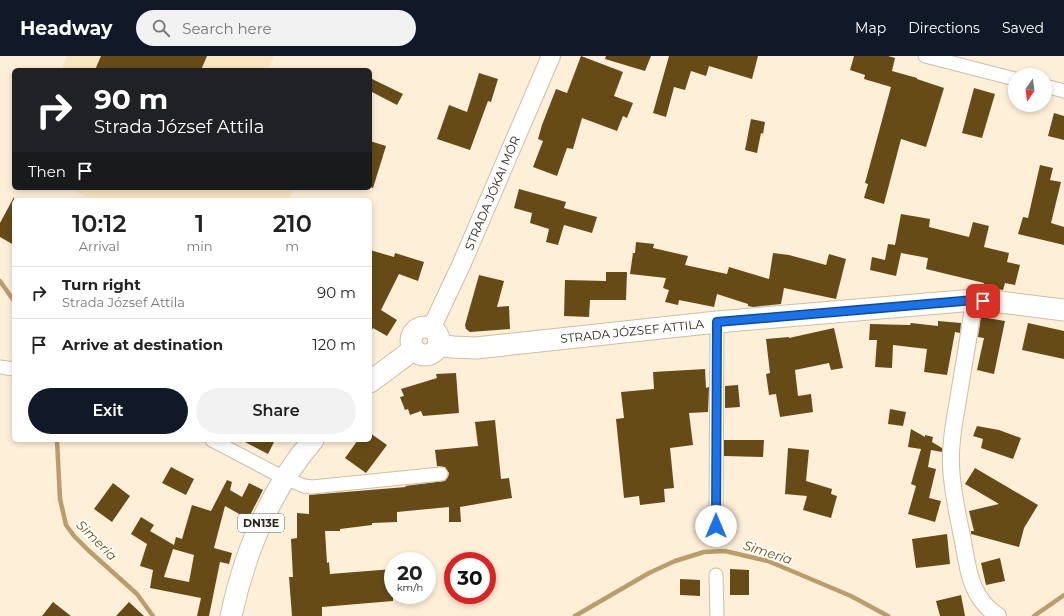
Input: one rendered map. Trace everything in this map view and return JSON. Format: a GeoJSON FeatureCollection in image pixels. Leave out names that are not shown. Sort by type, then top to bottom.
{"type":"FeatureCollection","features":[{"type":"Feature","properties":{"kind":"main road","name":"STRADA JÓKAI MÓR"},"geometry":{"type":"LineString","coordinates":[[435,337],[462,263],[551,56]]}},
{"type":"Feature","properties":{"kind":"main road","name":"STRADA JÓZSEF ATTILA"},"geometry":{"type":"LineString","coordinates":[[435,337],[453,348],[476,348],[717,322],[974,300],[1064,310]]}},
{"type":"Feature","properties":{"kind":"main road"},"geometry":{"type":"LineString","coordinates":[[372,380],[414,348],[420,353],[428,354],[434,351],[435,337]]}},
{"type":"Feature","properties":{"kind":"main road","name":"DN13E"},"geometry":{"type":"LineString","coordinates":[[230,616],[250,549],[267,509],[284,478],[311,442]]}},
{"type":"Feature","properties":{"kind":"street"},"geometry":{"type":"LineString","coordinates":[[925,56],[1008,77]]}},
{"type":"Feature","properties":{"kind":"street"},"geometry":{"type":"LineString","coordinates":[[1052,88],[1064,91]]}},
{"type":"Feature","properties":{"kind":"street"},"geometry":{"type":"LineString","coordinates":[[974,300],[952,433],[951,468],[972,583],[983,604],[998,616]]}},
{"type":"Feature","properties":{"kind":"street"},"geometry":{"type":"LineString","coordinates":[[716,526],[717,322]]}},
{"type":"Feature","properties":{"kind":"street"},"geometry":{"type":"LineString","coordinates":[[0,367],[12,369]]}},
{"type":"Feature","properties":{"kind":"street"},"geometry":{"type":"LineString","coordinates":[[216,442],[284,478],[304,486],[321,487],[441,474]]}},
{"type":"Feature","properties":{"kind":"street"},"geometry":{"type":"LineString","coordinates":[[716,575],[717,616]]}},
{"type":"Feature","properties":{"kind":"shaded area"},"geometry":{"type":"Polygon","coordinates":[[[67,56],[274,56],[269,68],[62,68],[67,56]]]}},
{"type":"Feature","properties":{"kind":"shaded area"},"geometry":{"type":"Polygon","coordinates":[[[72,190],[293,190],[289,198],[90,198],[72,190]]]}},
{"type":"Feature","properties":{"kind":"building"},"geometry":{"type":"Polygon","coordinates":[[[101,56],[207,56],[202,68],[96,68],[101,56]]]}},
{"type":"Feature","properties":{"kind":"building"},"geometry":{"type":"Polygon","coordinates":[[[581,56],[623,72],[614,96],[633,103],[627,118],[623,116],[617,131],[582,118],[573,149],[567,148],[557,176],[533,167],[543,141],[538,139],[556,89],[567,93],[581,56]]]}},
{"type":"Feature","properties":{"kind":"building"},"geometry":{"type":"Polygon","coordinates":[[[606,56],[651,56],[645,71],[605,59],[606,56]]]}},
{"type":"Feature","properties":{"kind":"building"},"geometry":{"type":"Polygon","coordinates":[[[669,56],[758,56],[752,79],[709,66],[706,76],[691,71],[685,90],[674,87],[666,117],[653,113],[669,56]]]}},
{"type":"Feature","properties":{"kind":"building"},"geometry":{"type":"Polygon","coordinates":[[[854,56],[888,56],[895,58],[892,71],[944,88],[926,147],[901,139],[884,204],[864,198],[868,184],[865,183],[891,87],[864,79],[865,75],[850,70],[854,56]]]}},
{"type":"Feature","properties":{"kind":"building"},"geometry":{"type":"Polygon","coordinates":[[[479,73],[498,79],[491,102],[488,101],[470,150],[437,139],[449,105],[467,112],[479,73]]]}},
{"type":"Feature","properties":{"kind":"building"},"geometry":{"type":"Polygon","coordinates":[[[372,79],[403,94],[397,105],[372,92],[372,79]]]}},
{"type":"Feature","properties":{"kind":"building"},"geometry":{"type":"Polygon","coordinates":[[[974,88],[995,94],[982,138],[962,133],[974,88]]]}},
{"type":"Feature","properties":{"kind":"building"},"geometry":{"type":"Polygon","coordinates":[[[1054,113],[1064,116],[1064,140],[1048,136],[1054,113]]]}},
{"type":"Feature","properties":{"kind":"building"},"geometry":{"type":"Polygon","coordinates":[[[751,119],[765,122],[757,153],[745,150],[751,119]]]}},
{"type":"Feature","properties":{"kind":"building"},"geometry":{"type":"Polygon","coordinates":[[[372,142],[386,146],[372,188],[372,142]]]}},
{"type":"Feature","properties":{"kind":"building"},"geometry":{"type":"Polygon","coordinates":[[[1040,165],[1053,168],[1050,180],[1061,182],[1051,223],[1064,227],[1064,245],[1018,234],[1023,217],[1028,218],[1040,165]]]}},
{"type":"Feature","properties":{"kind":"building"},"geometry":{"type":"Polygon","coordinates":[[[519,189],[566,202],[564,208],[597,217],[592,233],[564,225],[558,245],[546,242],[549,229],[530,223],[532,213],[514,208],[519,189]]]}},
{"type":"Feature","properties":{"kind":"building"},"geometry":{"type":"Polygon","coordinates":[[[12,201],[12,244],[0,237],[0,223],[12,201]]]}},
{"type":"Feature","properties":{"kind":"building"},"geometry":{"type":"Polygon","coordinates":[[[901,214],[930,219],[929,227],[969,237],[973,222],[989,226],[984,247],[1009,253],[1007,262],[1020,265],[1015,285],[1005,283],[1003,290],[983,286],[984,283],[926,269],[928,258],[901,253],[896,276],[870,270],[872,257],[885,260],[888,244],[895,245],[901,214]]]}},
{"type":"Feature","properties":{"kind":"building"},"geometry":{"type":"Polygon","coordinates":[[[636,242],[654,244],[653,248],[688,256],[685,265],[727,274],[729,267],[769,279],[773,253],[789,255],[826,265],[829,254],[846,259],[836,299],[784,288],[781,304],[753,307],[717,294],[714,307],[679,300],[678,305],[665,302],[669,290],[663,288],[666,278],[630,274],[636,242]]]}},
{"type":"Feature","properties":{"kind":"building"},"geometry":{"type":"Polygon","coordinates":[[[372,251],[394,257],[395,253],[424,262],[418,281],[399,274],[381,310],[397,320],[387,336],[373,328],[372,330],[372,251]]]}},
{"type":"Feature","properties":{"kind":"building"},"geometry":{"type":"Polygon","coordinates":[[[606,272],[627,272],[626,300],[590,300],[589,317],[564,316],[565,280],[606,281],[606,272]]]}},
{"type":"Feature","properties":{"kind":"building"},"geometry":{"type":"Polygon","coordinates":[[[479,275],[504,281],[497,307],[509,306],[510,329],[470,332],[466,329],[465,325],[479,275]]]}},
{"type":"Feature","properties":{"kind":"building"},"geometry":{"type":"Polygon","coordinates":[[[981,317],[1005,321],[994,374],[977,370],[984,338],[978,337],[981,317]]]}},
{"type":"Feature","properties":{"kind":"building"},"geometry":{"type":"Polygon","coordinates":[[[938,321],[961,323],[960,333],[955,332],[947,375],[924,372],[927,349],[893,345],[892,368],[875,367],[877,340],[869,340],[870,324],[910,325],[911,323],[938,326],[938,321]]]}},
{"type":"Feature","properties":{"kind":"building"},"geometry":{"type":"Polygon","coordinates":[[[1028,323],[1064,331],[1064,359],[1022,350],[1028,323]]]}},
{"type":"Feature","properties":{"kind":"building"},"geometry":{"type":"Polygon","coordinates":[[[834,328],[843,368],[831,370],[829,363],[795,370],[798,396],[811,394],[813,412],[780,417],[776,394],[769,395],[766,374],[770,373],[766,339],[789,338],[834,328]]]}},
{"type":"Feature","properties":{"kind":"building"},"geometry":{"type":"Polygon","coordinates":[[[705,369],[706,388],[709,387],[708,412],[689,413],[693,445],[670,448],[674,488],[664,489],[665,502],[640,505],[639,496],[624,498],[616,419],[624,418],[621,392],[654,389],[653,372],[705,369]]]}},
{"type":"Feature","properties":{"kind":"building"},"geometry":{"type":"Polygon","coordinates":[[[456,373],[459,413],[423,416],[421,411],[410,415],[408,409],[405,410],[400,397],[404,396],[401,389],[437,378],[436,374],[456,373]]]}},
{"type":"Feature","properties":{"kind":"building"},"geometry":{"type":"Polygon","coordinates":[[[738,385],[740,407],[725,408],[725,386],[738,385]]]}},
{"type":"Feature","properties":{"kind":"building"},"geometry":{"type":"Polygon","coordinates":[[[890,409],[906,412],[903,426],[888,424],[890,409]]]}},
{"type":"Feature","properties":{"kind":"building"},"geometry":{"type":"Polygon","coordinates":[[[495,420],[501,479],[509,478],[512,498],[460,507],[461,522],[449,522],[449,507],[397,512],[397,522],[372,523],[372,525],[340,529],[340,531],[325,531],[327,563],[329,562],[330,574],[384,570],[384,602],[322,607],[322,616],[292,616],[289,577],[293,577],[291,539],[297,538],[297,513],[309,514],[309,495],[406,487],[405,486],[445,481],[449,473],[445,467],[437,466],[435,450],[478,446],[475,422],[495,420]]]}},
{"type":"Feature","properties":{"kind":"building"},"geometry":{"type":"Polygon","coordinates":[[[977,426],[999,430],[1021,438],[1013,459],[981,448],[983,439],[973,436],[977,426]]]}},
{"type":"Feature","properties":{"kind":"building"},"geometry":{"type":"Polygon","coordinates":[[[911,429],[925,437],[925,435],[933,437],[932,442],[942,448],[942,452],[931,450],[928,467],[936,469],[929,498],[941,501],[935,522],[908,514],[916,486],[911,484],[921,449],[908,447],[911,429]]]}},
{"type":"Feature","properties":{"kind":"building"},"geometry":{"type":"Polygon","coordinates":[[[372,434],[387,445],[366,473],[345,458],[357,442],[372,442],[372,434]]]}},
{"type":"Feature","properties":{"kind":"building"},"geometry":{"type":"Polygon","coordinates":[[[724,440],[764,440],[763,457],[724,456],[724,440]]]}},
{"type":"Feature","properties":{"kind":"building"},"geometry":{"type":"Polygon","coordinates":[[[245,442],[274,442],[268,454],[245,442]]]}},
{"type":"Feature","properties":{"kind":"building"},"geometry":{"type":"Polygon","coordinates":[[[788,448],[809,450],[806,481],[832,489],[831,494],[837,496],[831,518],[803,510],[807,496],[785,494],[788,448]]]}},
{"type":"Feature","properties":{"kind":"building"},"geometry":{"type":"Polygon","coordinates":[[[171,467],[194,479],[186,495],[162,483],[171,467]]]}},
{"type":"Feature","properties":{"kind":"building"},"geometry":{"type":"Polygon","coordinates":[[[975,468],[1038,505],[1024,528],[1019,547],[971,534],[971,531],[974,531],[969,511],[999,504],[965,484],[975,468]]]}},
{"type":"Feature","properties":{"kind":"building"},"geometry":{"type":"Polygon","coordinates":[[[227,480],[232,482],[230,490],[242,497],[249,483],[263,490],[248,519],[225,506],[214,548],[232,553],[229,564],[220,562],[209,616],[197,616],[201,598],[150,588],[153,570],[140,566],[147,544],[131,534],[141,517],[154,525],[150,531],[174,545],[176,537],[182,539],[192,505],[211,511],[227,480]],[[173,549],[164,577],[189,582],[194,555],[173,549]]]}},
{"type":"Feature","properties":{"kind":"building"},"geometry":{"type":"Polygon","coordinates":[[[113,483],[130,496],[112,522],[94,509],[113,483]]]}},
{"type":"Feature","properties":{"kind":"building"},"geometry":{"type":"Polygon","coordinates":[[[947,534],[950,564],[916,568],[912,539],[947,534]]]}},
{"type":"Feature","properties":{"kind":"building"},"geometry":{"type":"Polygon","coordinates":[[[1000,558],[1005,581],[986,585],[981,563],[1000,558]]]}},
{"type":"Feature","properties":{"kind":"building"},"geometry":{"type":"Polygon","coordinates":[[[730,569],[749,570],[749,595],[730,595],[730,569]]]}},
{"type":"Feature","properties":{"kind":"building"},"geometry":{"type":"Polygon","coordinates":[[[680,579],[700,580],[700,596],[680,595],[680,579]]]}},
{"type":"Feature","properties":{"kind":"building"},"geometry":{"type":"Polygon","coordinates":[[[961,595],[965,616],[940,616],[936,601],[961,595]]]}},
{"type":"Feature","properties":{"kind":"building"},"geometry":{"type":"Polygon","coordinates":[[[53,602],[71,616],[42,616],[53,602]]]}},
{"type":"Feature","properties":{"kind":"building"},"geometry":{"type":"Polygon","coordinates":[[[129,602],[144,616],[116,616],[129,602]]]}},
{"type":"Feature","properties":{"kind":"waterway","name":"Simeria"},"geometry":{"type":"LineString","coordinates":[[0,281],[12,298]]}},
{"type":"Feature","properties":{"kind":"waterway","name":"Simeria"},"geometry":{"type":"LineString","coordinates":[[57,442],[60,499],[66,525],[74,536],[88,550],[137,594],[153,616]]}},
{"type":"Feature","properties":{"kind":"waterway","name":"Simeria"},"geometry":{"type":"LineString","coordinates":[[575,616],[649,573],[675,561],[704,552],[725,551],[768,561],[851,596],[888,616]]}},
{"type":"Feature","properties":{"kind":"waterway","name":"Simeria"},"geometry":{"type":"LineString","coordinates":[[1034,616],[1064,595]]}},
{"type":"Feature","properties":{"kind":"route"},"geometry":{"type":"LineString","coordinates":[[716,526],[717,322],[974,300],[983,301]]}}]}
